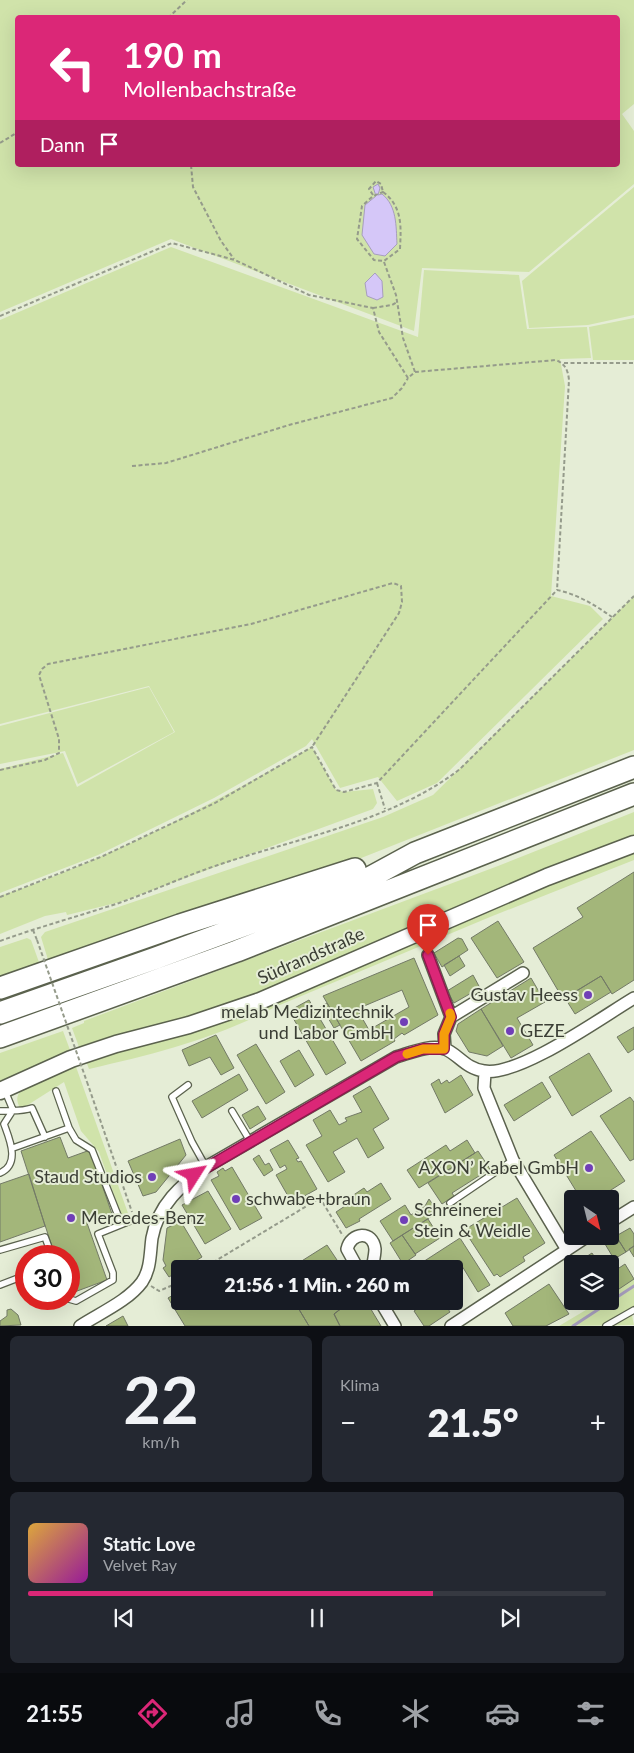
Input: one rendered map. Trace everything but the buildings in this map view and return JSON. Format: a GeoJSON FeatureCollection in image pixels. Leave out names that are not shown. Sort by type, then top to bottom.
{"type":"FeatureCollection","features":[{"type":"Feature","properties":{"kind":"highway"},"geometry":{"type":"LineString","coordinates":[[0,988],[180,925],[357,869],[415,853],[634,767]]}},
{"type":"Feature","properties":{"kind":"highway"},"geometry":{"type":"LineString","coordinates":[[1,1037],[237,950],[634,794]]}},
{"type":"Feature","properties":{"kind":"highway"},"geometry":{"type":"LineString","coordinates":[[0,1012],[102,978],[324,896],[369,878],[415,853]]}},
{"type":"Feature","properties":{"kind":"main road","name":"Südrandstraße"},"geometry":{"type":"LineString","coordinates":[[2,1090],[70,1058],[206,1020],[253,1004],[538,881],[634,844]]}},
{"type":"Feature","properties":{"kind":"street"},"geometry":{"type":"LineString","coordinates":[[428,955],[451,1017]]}},
{"type":"Feature","properties":{"kind":"street"},"geometry":{"type":"LineString","coordinates":[[444,1049],[444,1034],[451,1017],[523,973]]}},
{"type":"Feature","properties":{"kind":"street"},"geometry":{"type":"LineString","coordinates":[[80,1326],[130,1294],[142,1281],[149,1267],[153,1235],[162,1208],[183,1184],[206,1167],[396,1057],[423,1049],[444,1049],[461,1062],[485,1072],[519,1064],[538,1056],[634,998]]}},
{"type":"Feature","properties":{"kind":"street"},"geometry":{"type":"LineString","coordinates":[[485,1072],[484,1088],[513,1160],[567,1250]]}},
{"type":"Feature","properties":{"kind":"street"},"geometry":{"type":"LineString","coordinates":[[619,1216],[634,1207]]}},
{"type":"Feature","properties":{"kind":"street"},"geometry":{"type":"LineString","coordinates":[[351,1260],[347,1249],[348,1244],[353,1238],[361,1234],[368,1236],[375,1250],[373,1260]]}},
{"type":"Feature","properties":{"kind":"street"},"geometry":{"type":"LineString","coordinates":[[451,1326],[574,1245]]}},
{"type":"Feature","properties":{"kind":"street"},"geometry":{"type":"LineString","coordinates":[[385,1310],[395,1326]]}},
{"type":"Feature","properties":{"kind":"lane"},"geometry":{"type":"LineString","coordinates":[[188,1085],[172,1097],[192,1142],[206,1167]]}},
{"type":"Feature","properties":{"kind":"lane"},"geometry":{"type":"LineString","coordinates":[[2,1090],[13,1110]]}},
{"type":"Feature","properties":{"kind":"lane"},"geometry":{"type":"LineString","coordinates":[[56,1092],[69,1128],[76,1140],[92,1150],[121,1223]]}},
{"type":"Feature","properties":{"kind":"lane"},"geometry":{"type":"LineString","coordinates":[[0,1111],[13,1110],[20,1112],[32,1108],[45,1137]]}},
{"type":"Feature","properties":{"kind":"lane"},"geometry":{"type":"LineString","coordinates":[[0,1173],[4,1171],[10,1161],[13,1148],[2,1124],[13,1110]]}},
{"type":"Feature","properties":{"kind":"lane"},"geometry":{"type":"LineString","coordinates":[[232,1111],[250,1141]]}},
{"type":"Feature","properties":{"kind":"lane"},"geometry":{"type":"LineString","coordinates":[[13,1148],[69,1128]]}},
{"type":"Feature","properties":{"kind":"lane"},"geometry":{"type":"LineString","coordinates":[[450,1203],[513,1160]]}},
{"type":"Feature","properties":{"kind":"lane"},"geometry":{"type":"LineString","coordinates":[[80,1299],[113,1280],[113,1273],[98,1234],[121,1223],[135,1219]]}},
{"type":"Feature","properties":{"kind":"lane"},"geometry":{"type":"LineString","coordinates":[[17,1245],[45,1237],[48,1245]]}},
{"type":"Feature","properties":{"kind":"lane"},"geometry":{"type":"LineString","coordinates":[[0,1250],[15,1246]]}},
{"type":"Feature","properties":{"kind":"lane"},"geometry":{"type":"LineString","coordinates":[[0,1285],[15,1279]]}},
{"type":"Feature","properties":{"kind":"lane"},"geometry":{"type":"LineString","coordinates":[[606,1326],[634,1310]]}},
{"type":"Feature","properties":{"kind":"path"},"geometry":{"type":"LineString","coordinates":[[171,15],[187,0]]}},
{"type":"Feature","properties":{"kind":"path"},"geometry":{"type":"LineString","coordinates":[[0,143],[15,134]]}},
{"type":"Feature","properties":{"kind":"path"},"geometry":{"type":"LineString","coordinates":[[191,167],[193,187],[221,242],[235,260]]}},
{"type":"Feature","properties":{"kind":"path"},"geometry":{"type":"LineString","coordinates":[[376,195],[369,189],[376,181],[381,184],[383,192],[391,199],[401,218],[400,249],[384,261],[374,260],[358,239],[362,206],[383,192]]}},
{"type":"Feature","properties":{"kind":"path"},"geometry":{"type":"LineString","coordinates":[[0,316],[172,243],[235,260],[309,295],[373,308],[392,305],[397,302]]}},
{"type":"Feature","properties":{"kind":"path"},"geometry":{"type":"LineString","coordinates":[[384,261],[397,302],[403,338],[415,372]]}},
{"type":"Feature","properties":{"kind":"path"},"geometry":{"type":"LineString","coordinates":[[373,308],[380,332],[408,378]]}},
{"type":"Feature","properties":{"kind":"path"},"geometry":{"type":"LineString","coordinates":[[132,466],[166,463],[289,425],[392,398],[415,372],[556,360],[563,363],[634,363]]}},
{"type":"Feature","properties":{"kind":"path"},"geometry":{"type":"LineString","coordinates":[[312,747],[336,790],[344,792],[377,783],[556,590],[569,380],[568,372],[563,363]]}},
{"type":"Feature","properties":{"kind":"path"},"geometry":{"type":"LineString","coordinates":[[0,770],[45,760],[59,753],[59,739],[39,675],[48,664],[251,624],[393,584],[397,584],[402,593],[399,613],[312,747],[215,803],[103,856],[0,897]]}},
{"type":"Feature","properties":{"kind":"path"},"geometry":{"type":"LineString","coordinates":[[556,590],[567,592],[594,604],[612,617]]}},
{"type":"Feature","properties":{"kind":"path"},"geometry":{"type":"LineString","coordinates":[[0,941],[120,902],[218,865],[340,827],[420,796],[438,786],[460,768],[634,596]]}},
{"type":"Feature","properties":{"kind":"path"},"geometry":{"type":"LineString","coordinates":[[377,783],[385,809]]}},
{"type":"Feature","properties":{"kind":"path"},"geometry":{"type":"LineString","coordinates":[[33,930],[130,1207]]}},
{"type":"Feature","properties":{"kind":"path"},"geometry":{"type":"LineString","coordinates":[[217,1260],[320,1198],[348,1244]]}},
{"type":"Feature","properties":{"kind":"path"},"geometry":{"type":"LineString","coordinates":[[142,1281],[159,1291],[171,1286]]}},
{"type":"Feature","properties":{"kind":"green space"},"geometry":{"type":"Polygon","coordinates":[[[0,0],[634,0],[634,104],[622,114],[634,131],[634,184],[529,272],[422,268],[414,331],[171,239],[0,312],[0,0]]]}},
{"type":"Feature","properties":{"kind":"green space"},"geometry":{"type":"Polygon","coordinates":[[[634,187],[634,315],[588,325],[529,328],[522,281],[634,187]]]}},
{"type":"Feature","properties":{"kind":"green space"},"geometry":{"type":"Polygon","coordinates":[[[171,247],[418,337],[424,270],[519,275],[527,329],[587,327],[591,358],[560,359],[565,386],[551,596],[590,606],[603,619],[437,783],[397,801],[378,777],[340,788],[312,739],[306,746],[214,798],[98,855],[0,893],[0,769],[63,753],[77,787],[175,732],[149,686],[0,724],[0,320],[171,247]]]}},
{"type":"Feature","properties":{"kind":"green space"},"geometry":{"type":"Polygon","coordinates":[[[634,318],[634,360],[593,360],[589,327],[634,318]]]}},
{"type":"Feature","properties":{"kind":"green space"},"geometry":{"type":"Polygon","coordinates":[[[634,596],[634,750],[336,868],[49,963],[41,937],[45,932],[383,817],[433,795],[634,596]]]}},
{"type":"Feature","properties":{"kind":"green space"},"geometry":{"type":"Polygon","coordinates":[[[149,687],[174,732],[78,784],[65,751],[0,764],[0,726],[149,687]]]}},
{"type":"Feature","properties":{"kind":"green space"},"geometry":{"type":"Polygon","coordinates":[[[312,747],[336,790],[344,792],[373,789],[377,803],[373,809],[120,902],[67,915],[66,912],[45,916],[0,934],[0,896],[121,848],[237,789],[312,747]]]}},
{"type":"Feature","properties":{"kind":"green space"},"geometry":{"type":"Polygon","coordinates":[[[634,812],[634,839],[304,977],[182,1021],[79,1047],[72,1028],[84,1023],[84,1021],[498,866],[634,812]]]}},
{"type":"Feature","properties":{"kind":"green space"},"geometry":{"type":"Polygon","coordinates":[[[634,851],[634,860],[490,917],[275,1007],[230,1028],[161,1051],[89,1069],[86,1061],[634,851]]]}},
{"type":"Feature","properties":{"kind":"green space"},"geometry":{"type":"Polygon","coordinates":[[[27,938],[31,940],[40,965],[0,977],[0,947],[27,938]]]}},
{"type":"Feature","properties":{"kind":"green space"},"geometry":{"type":"Polygon","coordinates":[[[63,1031],[70,1050],[0,1081],[0,1053],[63,1031]]]}},
{"type":"Feature","properties":{"kind":"green space"},"geometry":{"type":"Polygon","coordinates":[[[75,1064],[129,1216],[127,1218],[121,1214],[99,1152],[81,1131],[64,1082],[23,1108],[20,1108],[18,1103],[17,1098],[22,1089],[75,1064]]]}},
{"type":"Feature","properties":{"kind":"green space"},"geometry":{"type":"Polygon","coordinates":[[[634,1279],[634,1309],[631,1311],[634,1325],[559,1326],[586,1310],[619,1310],[619,1289],[634,1279]]]}},
{"type":"Feature","properties":{"kind":"shaded area"},"geometry":{"type":"Polygon","coordinates":[[[378,184],[380,188],[378,195],[382,194],[391,204],[396,223],[397,244],[385,256],[374,254],[362,235],[365,205],[376,196],[373,187],[378,184]]]}},
{"type":"Feature","properties":{"kind":"shaded area"},"geometry":{"type":"Polygon","coordinates":[[[375,273],[382,281],[383,297],[377,300],[367,296],[365,283],[375,273]]]}},
{"type":"Feature","properties":{"kind":"waterway"},"geometry":{"type":"LineString","coordinates":[[573,1326],[634,1286]]}},
{"type":"Feature","properties":{"kind":"slow traffic"},"geometry":{"type":"LineString","coordinates":[[407,1054],[423,1049],[444,1049],[445,1026],[451,1017],[450,1013]]}},
{"type":"Feature","properties":{"kind":"place","name":"Gustav Heess"},"geometry":{"type":"Point","coordinates":[588,995]}},
{"type":"Feature","properties":{"kind":"place","name":"melab Medizintechnik und Labor GmbH"},"geometry":{"type":"Point","coordinates":[404,1022]}},
{"type":"Feature","properties":{"kind":"place","name":"GEZE"},"geometry":{"type":"Point","coordinates":[510,1031]}},
{"type":"Feature","properties":{"kind":"place","name":"AXON’ Kabel GmbH"},"geometry":{"type":"Point","coordinates":[589,1168]}},
{"type":"Feature","properties":{"kind":"place","name":"Staud Studios"},"geometry":{"type":"Point","coordinates":[152,1177]}},
{"type":"Feature","properties":{"kind":"place","name":"schwabe+braun"},"geometry":{"type":"Point","coordinates":[236,1199]}},
{"type":"Feature","properties":{"kind":"place","name":"Mercedes-Benz"},"geometry":{"type":"Point","coordinates":[71,1218]}},
{"type":"Feature","properties":{"kind":"place","name":"Schreinerei Stein & Weidle"},"geometry":{"type":"Point","coordinates":[404,1220]}},
{"type":"Feature","properties":{"kind":"route"},"geometry":{"type":"LineString","coordinates":[[194,1175],[396,1057],[423,1049],[444,1049],[445,1026],[451,1017],[428,955]]}}]}
